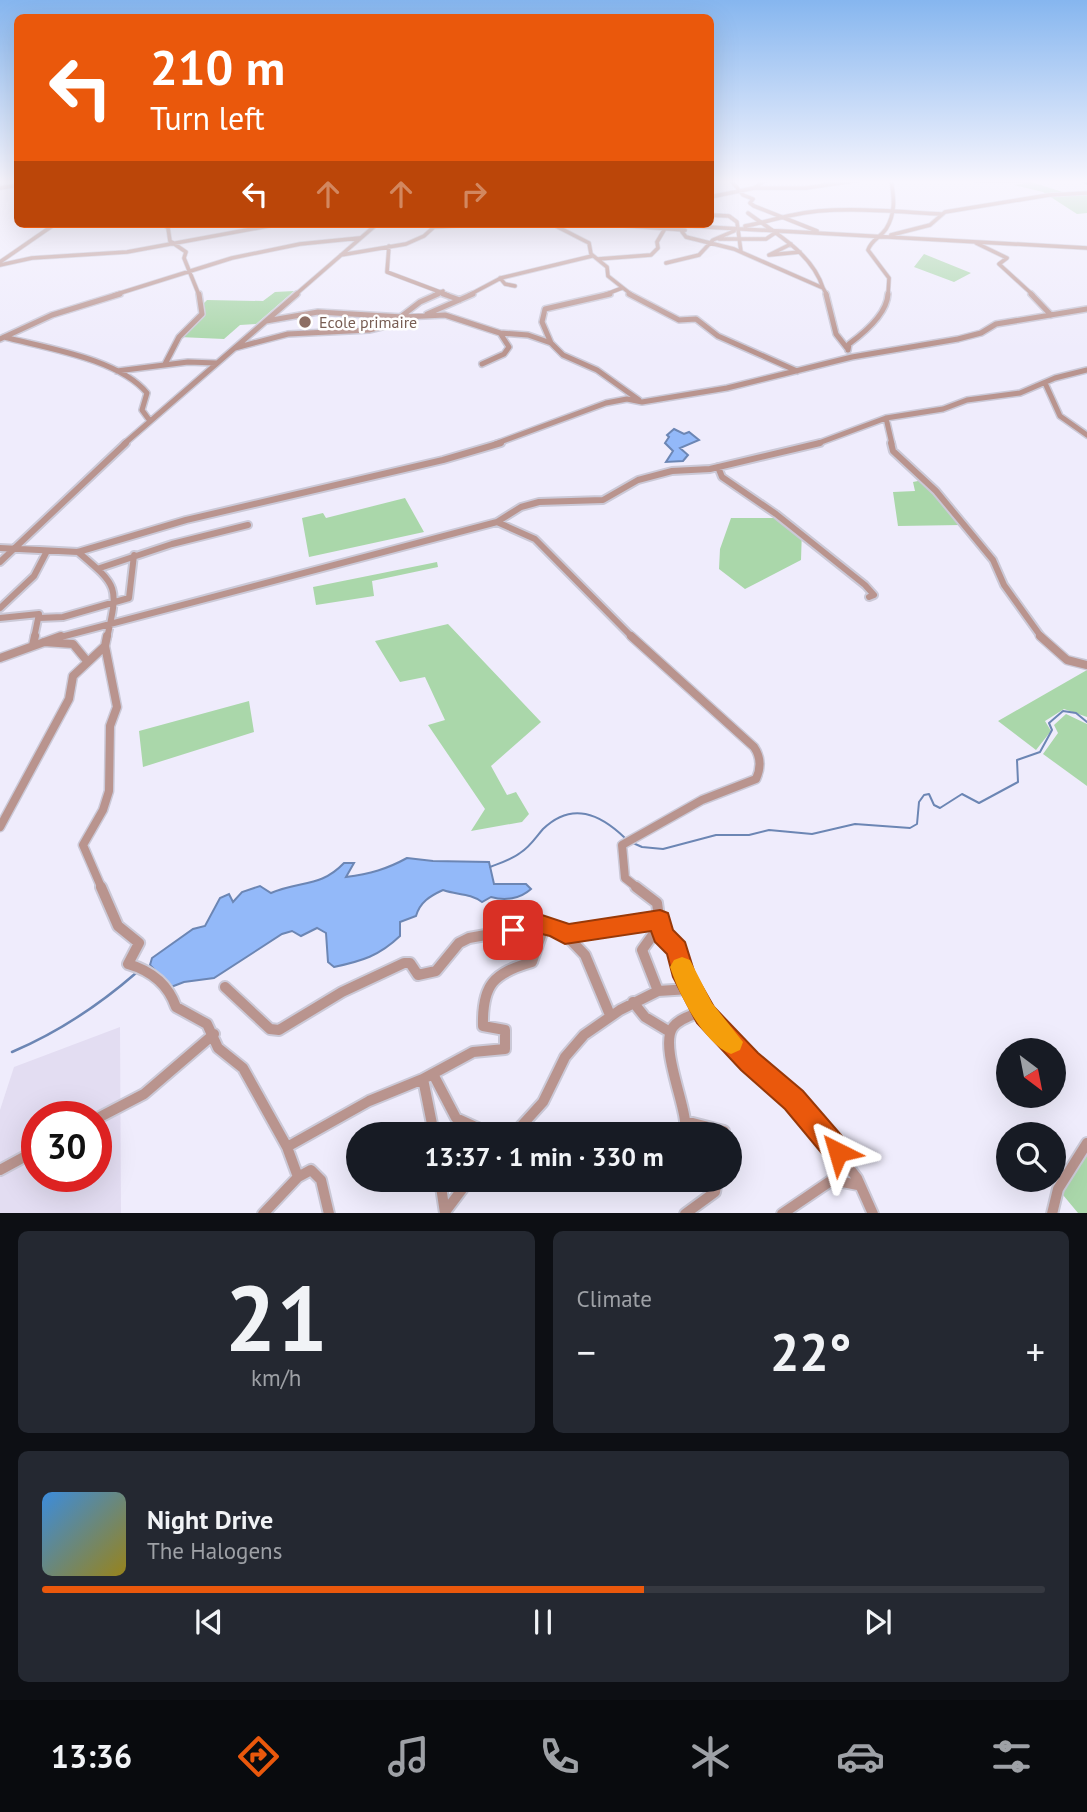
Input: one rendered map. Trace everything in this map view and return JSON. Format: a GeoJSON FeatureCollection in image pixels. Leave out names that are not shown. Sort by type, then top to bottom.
{"type":"FeatureCollection","features":[{"type":"Feature","properties":{"kind":"street"},"geometry":{"type":"LineString","coordinates":[[0,263],[37,237]]}},
{"type":"Feature","properties":{"kind":"street"},"geometry":{"type":"LineString","coordinates":[[165,364],[180,337],[202,314],[200,286],[184,258],[185,251],[169,237]]}},
{"type":"Feature","properties":{"kind":"street"},"geometry":{"type":"LineString","coordinates":[[0,263],[32,258],[116,253],[209,237]]}},
{"type":"Feature","properties":{"kind":"street"},"geometry":{"type":"LineString","coordinates":[[341,255],[422,237]]}},
{"type":"Feature","properties":{"kind":"street"},"geometry":{"type":"LineString","coordinates":[[577,237],[589,243],[594,258],[607,267],[608,276],[622,288],[670,316],[682,320],[696,319],[718,336],[797,372]]}},
{"type":"Feature","properties":{"kind":"street"},"geometry":{"type":"LineString","coordinates":[[426,315],[500,278],[584,259],[650,256],[658,248],[657,242],[662,237]]}},
{"type":"Feature","properties":{"kind":"street"},"geometry":{"type":"LineString","coordinates":[[686,237],[713,242],[766,239],[769,237]]}},
{"type":"Feature","properties":{"kind":"street"},"geometry":{"type":"LineString","coordinates":[[666,263],[699,255],[723,237]]}},
{"type":"Feature","properties":{"kind":"street"},"geometry":{"type":"LineString","coordinates":[[740,237],[738,243],[741,253]]}},
{"type":"Feature","properties":{"kind":"street"},"geometry":{"type":"LineString","coordinates":[[781,237],[800,251],[819,275],[828,295],[831,321],[852,358]]}},
{"type":"Feature","properties":{"kind":"street"},"geometry":{"type":"LineString","coordinates":[[872,237],[1087,248]]}},
{"type":"Feature","properties":{"kind":"street"},"geometry":{"type":"LineString","coordinates":[[847,348],[867,331],[888,300],[889,278],[880,262],[867,250],[871,241],[879,237]]}},
{"type":"Feature","properties":{"kind":"street"},"geometry":{"type":"LineString","coordinates":[[0,562],[91,473],[360,238]]}},
{"type":"Feature","properties":{"kind":"street"},"geometry":{"type":"LineString","coordinates":[[2,338],[52,315],[275,248],[360,238]]}},
{"type":"Feature","properties":{"kind":"street"},"geometry":{"type":"LineString","coordinates":[[713,242],[823,288]]}},
{"type":"Feature","properties":{"kind":"street"},"geometry":{"type":"LineString","coordinates":[[976,243],[1007,258],[999,264],[1024,286],[1051,316]]}},
{"type":"Feature","properties":{"kind":"street"},"geometry":{"type":"LineString","coordinates":[[791,244],[769,255],[800,251]]}},
{"type":"Feature","properties":{"kind":"street"},"geometry":{"type":"LineString","coordinates":[[389,246],[387,272],[443,291],[460,300]]}},
{"type":"Feature","properties":{"kind":"street"},"geometry":{"type":"LineString","coordinates":[[0,256],[32,258]]}},
{"type":"Feature","properties":{"kind":"street"},"geometry":{"type":"LineString","coordinates":[[500,278],[505,284],[516,286]]}},
{"type":"Feature","properties":{"kind":"street"},"geometry":{"type":"LineString","coordinates":[[622,288],[608,294],[562,301],[545,309],[542,322],[551,343],[563,355],[597,370],[642,402]]}},
{"type":"Feature","properties":{"kind":"street"},"geometry":{"type":"LineString","coordinates":[[234,348],[288,334],[369,330],[390,325],[419,302],[443,291]]}},
{"type":"Feature","properties":{"kind":"street"},"geometry":{"type":"LineString","coordinates":[[0,548],[78,552],[186,520],[443,460],[526,435],[606,403],[627,400],[642,402],[797,372],[852,358],[958,339],[981,333],[996,324],[1087,309]]}},
{"type":"Feature","properties":{"kind":"street"},"geometry":{"type":"LineString","coordinates":[[266,321],[318,312],[456,317],[500,333],[528,335],[551,343]]}},
{"type":"Feature","properties":{"kind":"street"},"geometry":{"type":"LineString","coordinates":[[482,364],[506,352],[508,346],[500,333]]}},
{"type":"Feature","properties":{"kind":"street"},"geometry":{"type":"LineString","coordinates":[[2,338],[84,358],[117,371],[146,390],[148,396],[142,410],[150,421]]}},
{"type":"Feature","properties":{"kind":"street"},"geometry":{"type":"LineString","coordinates":[[117,371],[165,364],[216,363]]}},
{"type":"Feature","properties":{"kind":"street"},"geometry":{"type":"LineString","coordinates":[[0,658],[43,641],[370,558],[497,522],[521,507],[539,502],[603,499],[638,480],[672,471],[718,467],[771,452],[806,448],[886,418],[943,409],[967,400],[1020,393],[1087,370]]}},
{"type":"Feature","properties":{"kind":"street"},"geometry":{"type":"LineString","coordinates":[[1045,383],[1060,416],[1087,435]]}},
{"type":"Feature","properties":{"kind":"street"},"geometry":{"type":"LineString","coordinates":[[886,418],[893,451],[936,491],[997,565],[1004,584],[1040,636],[1067,660],[1087,665]]}},
{"type":"Feature","properties":{"kind":"street"},"geometry":{"type":"LineString","coordinates":[[718,467],[722,477],[776,514],[865,585],[874,595],[869,597]]}},
{"type":"Feature","properties":{"kind":"street"},"geometry":{"type":"LineString","coordinates":[[497,522],[535,539],[560,561],[626,632],[699,694],[759,754],[760,770],[756,779],[702,800],[622,845],[625,878],[657,904],[663,935],[677,949],[690,989],[704,1011],[750,1062],[794,1100],[838,1152],[873,1213]]}},
{"type":"Feature","properties":{"kind":"street"},"geometry":{"type":"LineString","coordinates":[[100,568],[134,555],[248,525]]}},
{"type":"Feature","properties":{"kind":"street"},"geometry":{"type":"LineString","coordinates":[[0,608],[22,590],[41,567],[47,551]]}},
{"type":"Feature","properties":{"kind":"street"},"geometry":{"type":"LineString","coordinates":[[78,552],[100,568],[114,584],[115,602],[105,646],[116,701],[110,727],[109,787],[103,810],[83,845],[118,926],[139,943],[128,964],[142,968],[169,988],[176,1007],[206,1024],[214,1034],[218,1048],[243,1068],[287,1147],[298,1177]]}},
{"type":"Feature","properties":{"kind":"street"},"geometry":{"type":"LineString","coordinates":[[0,618],[36,614],[39,618],[63,617],[130,596],[134,555]]}},
{"type":"Feature","properties":{"kind":"street"},"geometry":{"type":"LineString","coordinates":[[33,645],[39,618]]}},
{"type":"Feature","properties":{"kind":"street"},"geometry":{"type":"LineString","coordinates":[[43,641],[73,644],[87,661]]}},
{"type":"Feature","properties":{"kind":"street"},"geometry":{"type":"LineString","coordinates":[[0,827],[69,699],[73,676],[105,646]]}},
{"type":"Feature","properties":{"kind":"street"},"geometry":{"type":"LineString","coordinates":[[225,987],[270,1029],[279,1030],[342,992],[404,964],[410,963],[418,975],[425,975],[436,971],[458,943],[469,938],[513,930],[533,922],[545,924],[565,934],[591,965],[594,981],[610,1015]]}},
{"type":"Feature","properties":{"kind":"street"},"geometry":{"type":"LineString","coordinates":[[565,934],[660,922]]}},
{"type":"Feature","properties":{"kind":"street"},"geometry":{"type":"LineString","coordinates":[[658,991],[642,948],[660,922]]}},
{"type":"Feature","properties":{"kind":"street"},"geometry":{"type":"LineString","coordinates":[[287,1147],[369,1101],[428,1077],[472,1052],[506,1049],[505,1030],[483,1026],[482,1004],[490,982],[498,975],[513,966],[532,962],[545,924]]}},
{"type":"Feature","properties":{"kind":"street"},"geometry":{"type":"LineString","coordinates":[[524,1122],[548,1095],[564,1059],[610,1015],[658,991],[690,989]]}},
{"type":"Feature","properties":{"kind":"street"},"geometry":{"type":"LineString","coordinates":[[633,1002],[645,1017],[670,1032]]}},
{"type":"Feature","properties":{"kind":"street"},"geometry":{"type":"LineString","coordinates":[[685,1122],[678,1076],[668,1049],[670,1032],[676,1024],[704,1011]]}},
{"type":"Feature","properties":{"kind":"street"},"geometry":{"type":"LineString","coordinates":[[112,1113],[136,1099],[214,1034]]}},
{"type":"Feature","properties":{"kind":"street"},"geometry":{"type":"LineString","coordinates":[[428,1077],[433,1122]]}},
{"type":"Feature","properties":{"kind":"street"},"geometry":{"type":"LineString","coordinates":[[428,1077],[456,1118],[465,1122]]}},
{"type":"Feature","properties":{"kind":"street"},"geometry":{"type":"LineString","coordinates":[[1052,1213],[1058,1189],[1087,1143]]}},
{"type":"Feature","properties":{"kind":"street"},"geometry":{"type":"LineString","coordinates":[[0,1170],[21,1159]]}},
{"type":"Feature","properties":{"kind":"street"},"geometry":{"type":"LineString","coordinates":[[263,1213],[298,1177],[311,1170],[316,1174],[329,1213]]}},
{"type":"Feature","properties":{"kind":"street"},"geometry":{"type":"LineString","coordinates":[[782,1213],[832,1180],[839,1178],[859,1185]]}},
{"type":"Feature","properties":{"kind":"street"},"geometry":{"type":"LineString","coordinates":[[442,1192],[445,1213]]}},
{"type":"Feature","properties":{"kind":"street"},"geometry":{"type":"LineString","coordinates":[[445,1213],[460,1192]]}},
{"type":"Feature","properties":{"kind":"street"},"geometry":{"type":"LineString","coordinates":[[686,1212],[715,1192]]}},
{"type":"Feature","properties":{"kind":"shaded area"},"geometry":{"type":"Polygon","coordinates":[[[120,1027],[121,1213],[0,1213],[0,1110],[14,1067],[120,1027]]]}},
{"type":"Feature","properties":{"kind":"green space"},"geometry":{"type":"Polygon","coordinates":[[[924,254],[971,273],[954,282],[914,267],[924,254]]]}},
{"type":"Feature","properties":{"kind":"green space"},"geometry":{"type":"Polygon","coordinates":[[[294,291],[256,324],[240,325],[224,339],[179,337],[202,315],[201,306],[207,300],[263,301],[275,292],[294,291]]]}},
{"type":"Feature","properties":{"kind":"green space"},"geometry":{"type":"Polygon","coordinates":[[[923,480],[961,525],[898,526],[893,492],[915,491],[913,482],[923,480]]]}},
{"type":"Feature","properties":{"kind":"green space"},"geometry":{"type":"Polygon","coordinates":[[[405,498],[424,532],[309,557],[302,518],[323,513],[326,518],[405,498]]]}},
{"type":"Feature","properties":{"kind":"green space"},"geometry":{"type":"Polygon","coordinates":[[[731,518],[787,518],[802,529],[801,560],[745,589],[719,569],[720,549],[731,518]]]}},
{"type":"Feature","properties":{"kind":"green space"},"geometry":{"type":"Polygon","coordinates":[[[437,562],[438,567],[372,581],[374,596],[316,605],[313,587],[437,562]]]}},
{"type":"Feature","properties":{"kind":"green space"},"geometry":{"type":"Polygon","coordinates":[[[448,624],[541,722],[491,766],[507,795],[516,792],[529,814],[522,822],[471,831],[485,809],[428,725],[445,720],[425,677],[400,682],[375,641],[448,624]]]}},
{"type":"Feature","properties":{"kind":"green space"},"geometry":{"type":"Polygon","coordinates":[[[1087,670],[1087,717],[1064,709],[1045,721],[1051,731],[1036,750],[998,721],[1087,670]]]}},
{"type":"Feature","properties":{"kind":"green space"},"geometry":{"type":"Polygon","coordinates":[[[249,701],[254,732],[143,767],[139,731],[249,701]]]}},
{"type":"Feature","properties":{"kind":"green space"},"geometry":{"type":"Polygon","coordinates":[[[1066,714],[1087,724],[1087,786],[1043,754],[1058,733],[1054,725],[1066,714]]]}},
{"type":"Feature","properties":{"kind":"green space"},"geometry":{"type":"Polygon","coordinates":[[[1087,1143],[1087,1213],[1078,1213],[1060,1192],[1066,1192],[1066,1176],[1087,1143]]]}},
{"type":"Feature","properties":{"kind":"water"},"geometry":{"type":"Polygon","coordinates":[[[674,429],[684,434],[689,432],[699,440],[680,448],[688,455],[683,461],[666,462],[673,451],[665,443],[669,437],[667,435],[674,429]]]}},
{"type":"Feature","properties":{"kind":"water"},"geometry":{"type":"Polygon","coordinates":[[[407,858],[489,862],[494,884],[526,884],[531,889],[517,897],[491,897],[482,902],[443,890],[426,900],[416,916],[400,922],[400,936],[385,948],[362,960],[334,967],[328,962],[326,933],[317,928],[301,936],[292,931],[282,934],[214,978],[184,982],[171,987],[150,965],[152,958],[193,929],[205,926],[220,898],[229,894],[233,902],[242,892],[260,886],[271,893],[318,880],[344,863],[354,863],[346,877],[378,870],[407,858]]]}},
{"type":"Feature","properties":{"kind":"waterway"},"geometry":{"type":"LineString","coordinates":[[633,843],[642,847],[663,849],[716,835],[749,835],[769,830],[812,834],[855,824],[910,828],[917,824],[919,802],[924,795],[929,794],[934,805],[940,808],[962,794],[979,803],[1018,782],[1017,760],[1040,752],[1052,730],[1049,723],[1063,711],[1076,713],[1087,722]]}},
{"type":"Feature","properties":{"kind":"waterway"},"geometry":{"type":"LineString","coordinates":[[490,867],[524,851],[543,829],[565,815],[575,813],[596,817],[625,838]]}},
{"type":"Feature","properties":{"kind":"waterway"},"geometry":{"type":"LineString","coordinates":[[12,1052],[77,1017],[136,973]]}},
{"type":"Feature","properties":{"kind":"slow traffic"},"geometry":{"type":"LineString","coordinates":[[682,967],[687,984],[706,1015],[731,1042]]}},
{"type":"Feature","properties":{"kind":"place","name":"Ecole primaire"},"geometry":{"type":"Point","coordinates":[305,322]}},
{"type":"Feature","properties":{"kind":"route"},"geometry":{"type":"LineString","coordinates":[[513,930],[533,922],[556,927],[565,934],[660,920],[661,931],[677,949],[684,977],[706,1015],[750,1062],[794,1100],[838,1152]]}}]}
